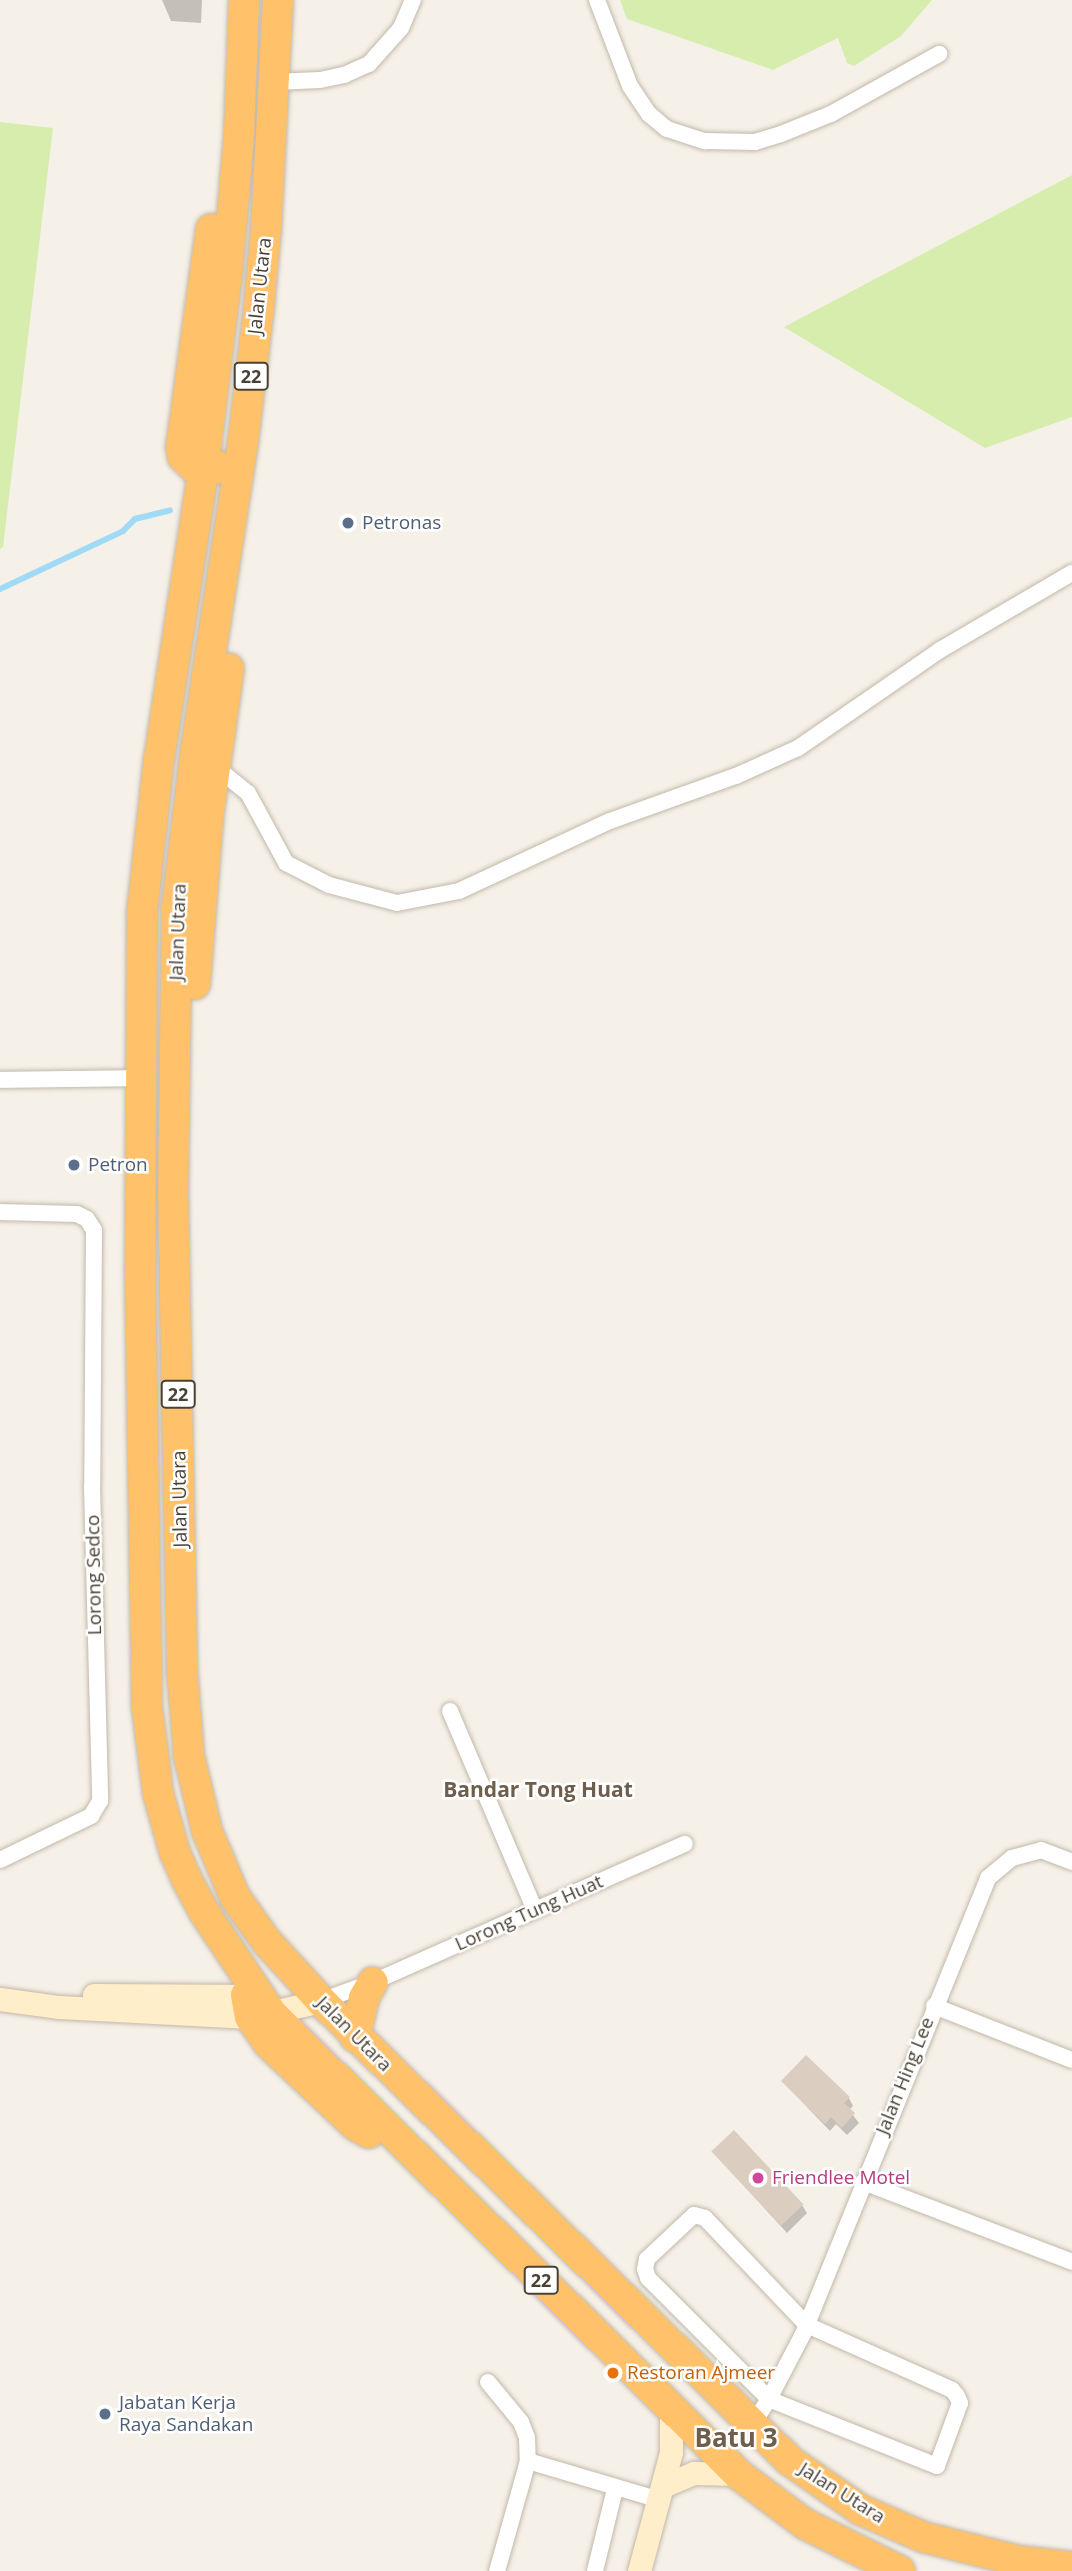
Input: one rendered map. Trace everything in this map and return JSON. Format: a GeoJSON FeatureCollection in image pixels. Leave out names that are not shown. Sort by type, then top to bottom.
{"type":"FeatureCollection","features":[{"type":"Feature","properties":{"kind":"highway"},"geometry":{"type":"LineString","coordinates":[[244,0],[239,136],[213,208],[181,447],[183,457],[190,466],[203,471],[212,470],[225,458],[250,259],[268,198]]}},
{"type":"Feature","properties":{"kind":"highway","name":"Jalan Utara"},"geometry":{"type":"LineString","coordinates":[[278,0],[266,229],[243,442],[207,750],[177,907],[173,1193],[182,1670],[189,1756],[207,1831],[235,1897],[267,1942],[321,2001],[751,2426],[790,2461],[831,2491],[896,2526],[965,2549],[1019,2561],[1072,2567]]}},
{"type":"Feature","properties":{"kind":"highway","name":"Jalan Utara"},"geometry":{"type":"LineString","coordinates":[[203,471],[152,813],[142,912],[140,996],[147,1694],[158,1793],[175,1853],[187,1880],[257,2005],[268,2043],[355,2125],[411,2153],[738,2474],[805,2524],[900,2571]]}},
{"type":"Feature","properties":{"kind":"highway"},"geometry":{"type":"LineString","coordinates":[[140,996],[156,921],[173,760],[179,749],[207,750]]}},
{"type":"Feature","properties":{"kind":"highway"},"geometry":{"type":"LineString","coordinates":[[355,2036],[364,1998],[373,1982]]}},
{"type":"Feature","properties":{"kind":"highway"},"geometry":{"type":"LineString","coordinates":[[896,2526],[938,2553],[1001,2571]]}},
{"type":"Feature","properties":{"kind":"main road"},"geometry":{"type":"LineString","coordinates":[[0,1997],[59,2007],[257,2005],[321,2001]]}},
{"type":"Feature","properties":{"kind":"main road"},"geometry":{"type":"LineString","coordinates":[[639,2571],[662,2493],[673,2436],[671,2407]]}},
{"type":"Feature","properties":{"kind":"main road"},"geometry":{"type":"LineString","coordinates":[[662,2493],[694,2473],[738,2474]]}},
{"type":"Feature","properties":{"kind":"street"},"geometry":{"type":"LineString","coordinates":[[274,82],[320,80],[344,75],[369,64],[401,28],[413,0]]}},
{"type":"Feature","properties":{"kind":"street"},"geometry":{"type":"LineString","coordinates":[[597,0],[630,86],[649,114],[667,129],[705,141],[755,142],[781,134],[831,114],[939,54]]}},
{"type":"Feature","properties":{"kind":"street"},"geometry":{"type":"LineString","coordinates":[[207,750],[223,773],[248,793],[286,863],[329,885],[397,903],[459,891],[610,821],[736,776],[798,748],[940,650],[1072,573]]}},
{"type":"Feature","properties":{"kind":"street"},"geometry":{"type":"LineString","coordinates":[[0,1080],[140,1078]]}},
{"type":"Feature","properties":{"kind":"street","name":"Lorong Sedco"},"geometry":{"type":"LineString","coordinates":[[0,1212],[77,1214],[87,1219],[94,1230],[92,1486],[100,1801],[91,1816],[0,1860]]}},
{"type":"Feature","properties":{"kind":"street"},"geometry":{"type":"LineString","coordinates":[[450,1711],[535,1910]]}},
{"type":"Feature","properties":{"kind":"street","name":"Lorong Tung Huat"},"geometry":{"type":"LineString","coordinates":[[321,2001],[373,1982],[685,1844]]}},
{"type":"Feature","properties":{"kind":"street","name":"Jalan Hing Lee"},"geometry":{"type":"LineString","coordinates":[[751,2426],[769,2399],[807,2325],[988,1878],[1012,1858],[1041,1850],[1072,1862]]}},
{"type":"Feature","properties":{"kind":"street"},"geometry":{"type":"LineString","coordinates":[[934,2006],[1072,2060]]}},
{"type":"Feature","properties":{"kind":"street"},"geometry":{"type":"LineString","coordinates":[[863,2182],[1072,2262]]}},
{"type":"Feature","properties":{"kind":"street"},"geometry":{"type":"LineString","coordinates":[[694,2215],[705,2218],[807,2325],[952,2390],[960,2403],[940,2463],[933,2467],[769,2399],[648,2278],[645,2269],[647,2259],[686,2219],[694,2215]]}},
{"type":"Feature","properties":{"kind":"street"},"geometry":{"type":"LineString","coordinates":[[488,2382],[521,2422],[527,2438],[528,2461],[497,2571]]}},
{"type":"Feature","properties":{"kind":"street"},"geometry":{"type":"LineString","coordinates":[[528,2461],[615,2489],[662,2493]]}},
{"type":"Feature","properties":{"kind":"street"},"geometry":{"type":"LineString","coordinates":[[595,2571],[615,2489]]}},
{"type":"Feature","properties":{"kind":"green space"},"geometry":{"type":"Polygon","coordinates":[[[620,0],[932,0],[901,36],[854,66],[847,63],[838,38],[773,70],[627,19],[620,0]]]}},
{"type":"Feature","properties":{"kind":"green space"},"geometry":{"type":"Polygon","coordinates":[[[0,122],[53,128],[3,547],[0,549],[0,122]]]}},
{"type":"Feature","properties":{"kind":"green space"},"geometry":{"type":"Polygon","coordinates":[[[1072,175],[1072,417],[985,448],[784,327],[1072,175]]]}},
{"type":"Feature","properties":{"kind":"building"},"geometry":{"type":"Polygon","coordinates":[[[806,2055],[850,2097],[844,2103],[855,2113],[842,2128],[831,2117],[825,2124],[781,2081],[806,2055]]]}},
{"type":"Feature","properties":{"kind":"building","name":"Friendlee Motel"},"geometry":{"type":"Polygon","coordinates":[[[734,2130],[804,2205],[781,2226],[711,2151],[734,2130]]]}},
{"type":"Feature","properties":{"kind":"waterway"},"geometry":{"type":"LineString","coordinates":[[0,589],[123,531],[135,519],[170,510]]}},
{"type":"Feature","properties":{"kind":"place","name":"Petronas"},"geometry":{"type":"Point","coordinates":[348,523]}},
{"type":"Feature","properties":{"kind":"place","name":"Petron"},"geometry":{"type":"Point","coordinates":[74,1165]}},
{"type":"Feature","properties":{"kind":"place","name":"Friendlee Motel"},"geometry":{"type":"Point","coordinates":[758,2178]}},
{"type":"Feature","properties":{"kind":"place","name":"Restoran Ajmeer"},"geometry":{"type":"Point","coordinates":[613,2373]}},
{"type":"Feature","properties":{"kind":"place","name":"Jabatan Kerja Raya Sandakan"},"geometry":{"type":"Point","coordinates":[105,2414]}},
{"type":"Feature","properties":{"kind":"district","name":"Bandar Tong Huat"},"geometry":{"type":"Point","coordinates":[538,1789]}},
{"type":"Feature","properties":{"kind":"district","name":"Batu 3"},"geometry":{"type":"Point","coordinates":[736,2438]}}]}
